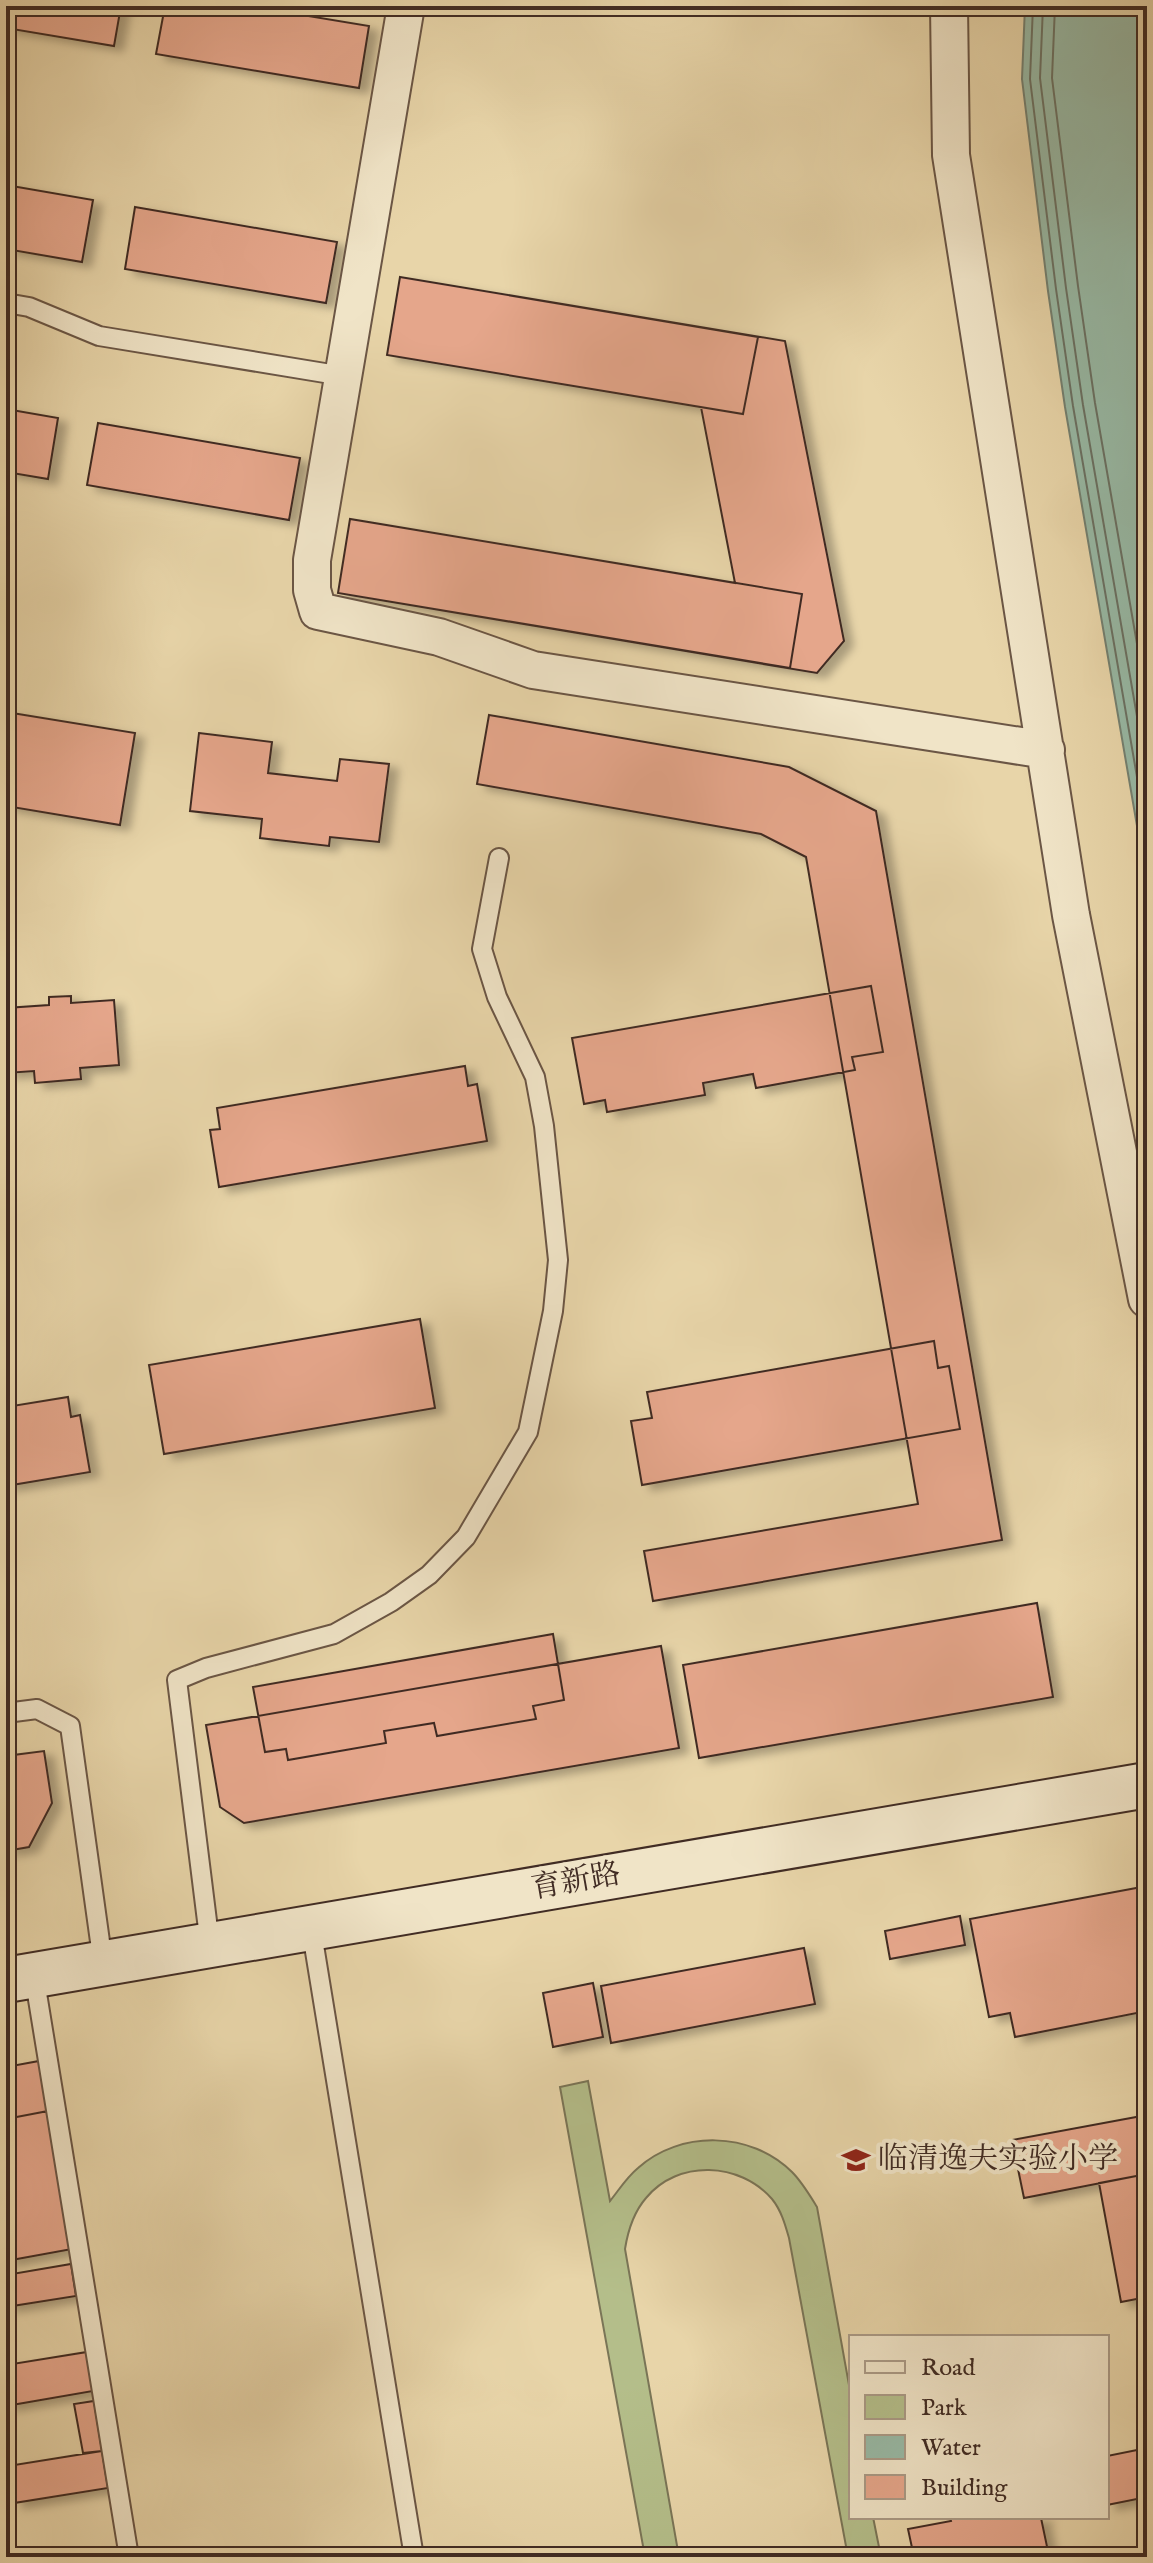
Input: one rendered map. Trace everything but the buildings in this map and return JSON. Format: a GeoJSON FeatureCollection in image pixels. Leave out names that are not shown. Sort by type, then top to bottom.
{"type":"FeatureCollection","features":[{"type":"Feature","properties":{"kind":"street"},"geometry":{"type":"LineString","coordinates":[[406,6],[312,560],[312,590],[318,611],[439,637],[533,670],[1046,750]]}},
{"type":"Feature","properties":{"kind":"street"},"geometry":{"type":"LineString","coordinates":[[949,6],[951,155],[1071,915],[1147,1299]]}},
{"type":"Feature","properties":{"kind":"street","name":"育新路"},"geometry":{"type":"LineString","coordinates":[[20,1977],[1147,1785]]}},
{"type":"Feature","properties":{"kind":"lane"},"geometry":{"type":"LineString","coordinates":[[6,303],[29,307],[99,336],[343,376]]}},
{"type":"Feature","properties":{"kind":"lane"},"geometry":{"type":"LineString","coordinates":[[210,1945],[177,1680],[206,1668],[334,1634],[391,1602],[429,1575],[466,1537],[528,1432],[553,1311],[558,1260],[546,1140],[535,1077],[497,997],[482,949],[499,858]]}},
{"type":"Feature","properties":{"kind":"lane"},"geometry":{"type":"LineString","coordinates":[[6,1713],[37,1709],[70,1726],[103,1963]]}},
{"type":"Feature","properties":{"kind":"lane"},"geometry":{"type":"LineString","coordinates":[[311,1927],[414,2557]]}},
{"type":"Feature","properties":{"kind":"lane"},"geometry":{"type":"LineString","coordinates":[[20,1977],[129,2557]]}},
{"type":"Feature","properties":{"kind":"green space"},"geometry":{"type":"Polygon","coordinates":[[[588,2081],[610,2201],[634,2172],[655,2156],[674,2147],[715,2140],[757,2149],[775,2158],[805,2188],[817,2207],[849,2385],[849,2519],[873,2519],[881,2557],[848,2557],[789,2238],[780,2212],[759,2187],[727,2172],[709,2170],[691,2171],[659,2185],[638,2210],[625,2249],[679,2557],[645,2557],[560,2087],[588,2081]]]}},
{"type":"Feature","properties":{"kind":"water"},"geometry":{"type":"Polygon","coordinates":[[[1025,6],[1145,6],[1147,16],[1147,884],[1048,291],[1022,79],[1025,6]]]}},
{"type":"Feature","properties":{"kind":"place","name":"临清逸夫实验小学"},"geometry":{"type":"Point","coordinates":[856,2160]}}]}
